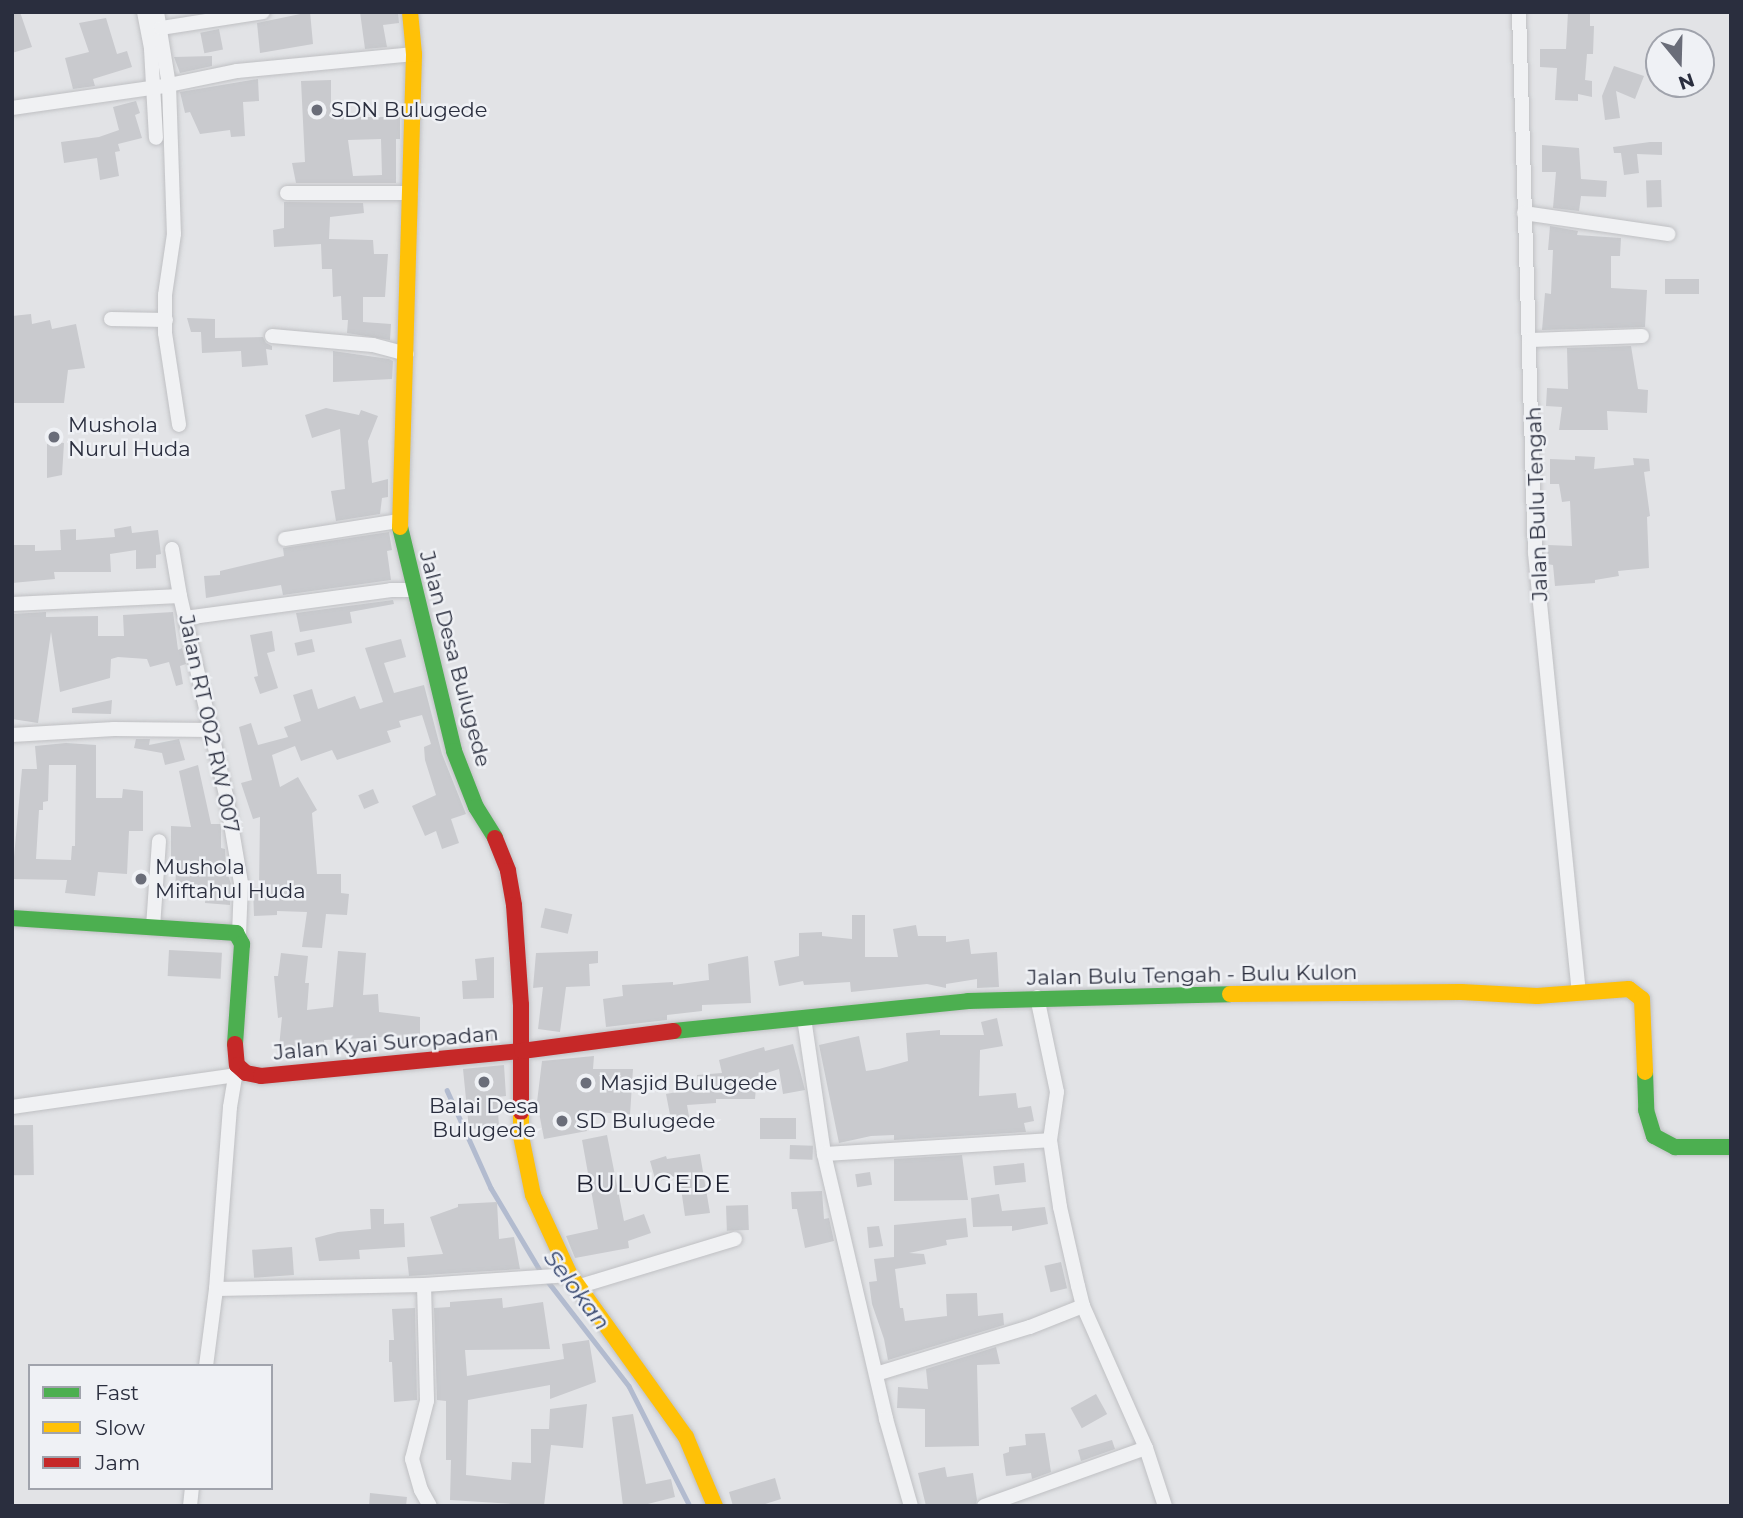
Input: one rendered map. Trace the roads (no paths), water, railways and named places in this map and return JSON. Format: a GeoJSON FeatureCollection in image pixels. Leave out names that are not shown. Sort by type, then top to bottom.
{"type":"FeatureCollection","features":[{"type":"Feature","properties":{"kind":"street"},"geometry":{"type":"LineString","coordinates":[[145,12],[161,86],[156,138]]}},
{"type":"Feature","properties":{"kind":"street"},"geometry":{"type":"LineString","coordinates":[[158,12],[161,86],[174,234],[159,320],[179,425]]}},
{"type":"Feature","properties":{"kind":"street"},"geometry":{"type":"LineString","coordinates":[[160,27],[263,12]]}},
{"type":"Feature","properties":{"kind":"street","name":"Jalan Desa Bulugede"},"geometry":{"type":"LineString","coordinates":[[410,12],[414,54],[411,193],[399,521],[413,590],[460,772],[476,807],[497,841],[508,871],[514,905],[522,1051],[521,1136],[525,1162],[533,1195],[574,1281],[624,1346],[686,1437],[715,1506]]}},
{"type":"Feature","properties":{"kind":"street","name":"Jalan Bulu Tengah"},"geometry":{"type":"LineString","coordinates":[[1519,12],[1524,213],[1531,340],[1535,553],[1579,993]]}},
{"type":"Feature","properties":{"kind":"street"},"geometry":{"type":"LineString","coordinates":[[12,108],[161,86],[237,71],[414,54]]}},
{"type":"Feature","properties":{"kind":"street"},"geometry":{"type":"LineString","coordinates":[[287,193],[411,193]]}},
{"type":"Feature","properties":{"kind":"street"},"geometry":{"type":"LineString","coordinates":[[1524,213],[1668,234]]}},
{"type":"Feature","properties":{"kind":"street"},"geometry":{"type":"LineString","coordinates":[[111,319],[159,320]]}},
{"type":"Feature","properties":{"kind":"street"},"geometry":{"type":"LineString","coordinates":[[1531,340],[1642,335]]}},
{"type":"Feature","properties":{"kind":"street"},"geometry":{"type":"LineString","coordinates":[[272,336],[360,343],[407,354]]}},
{"type":"Feature","properties":{"kind":"street"},"geometry":{"type":"LineString","coordinates":[[285,539],[399,521]]}},
{"type":"Feature","properties":{"kind":"street"},"geometry":{"type":"LineString","coordinates":[[172,549],[180,596]]}},
{"type":"Feature","properties":{"kind":"street"},"geometry":{"type":"LineString","coordinates":[[190,618],[391,590],[413,590]]}},
{"type":"Feature","properties":{"kind":"street","name":"Jalan RT 002 RW 007"},"geometry":{"type":"LineString","coordinates":[[12,604],[180,596],[190,618],[226,795],[241,883],[239,935]]}},
{"type":"Feature","properties":{"kind":"street"},"geometry":{"type":"LineString","coordinates":[[12,735],[114,729],[211,730]]}},
{"type":"Feature","properties":{"kind":"street"},"geometry":{"type":"LineString","coordinates":[[153,927],[159,841]]}},
{"type":"Feature","properties":{"kind":"street"},"geometry":{"type":"LineString","coordinates":[[12,918],[239,935],[242,944],[233,1033],[237,1070],[230,1107],[216,1289],[206,1364]]}},
{"type":"Feature","properties":{"kind":"street","name":"Jalan Bulu Tengah - Bulu Kulon"},"geometry":{"type":"LineString","coordinates":[[522,1051],[698,1028],[968,1001],[1037,997],[1579,993],[1617,988],[1629,989],[1642,999],[1646,1110],[1654,1136],[1675,1147],[1731,1147]]}},
{"type":"Feature","properties":{"kind":"street"},"geometry":{"type":"LineString","coordinates":[[1037,997],[1057,1092],[1050,1140],[1060,1207],[1083,1306],[1146,1448],[1165,1506]]}},
{"type":"Feature","properties":{"kind":"street"},"geometry":{"type":"LineString","coordinates":[[804,1018],[824,1154],[876,1374],[911,1506]]}},
{"type":"Feature","properties":{"kind":"street","name":"Jalan Kyai Suropadan"},"geometry":{"type":"LineString","coordinates":[[237,1070],[261,1076],[522,1051]]}},
{"type":"Feature","properties":{"kind":"street"},"geometry":{"type":"LineString","coordinates":[[12,1107],[237,1070]]}},
{"type":"Feature","properties":{"kind":"street"},"geometry":{"type":"LineString","coordinates":[[824,1154],[1050,1140]]}},
{"type":"Feature","properties":{"kind":"street"},"geometry":{"type":"LineString","coordinates":[[216,1289],[424,1285],[542,1278],[574,1281],[735,1239]]}},
{"type":"Feature","properties":{"kind":"street"},"geometry":{"type":"LineString","coordinates":[[424,1285],[427,1401],[412,1459],[421,1490],[430,1506]]}},
{"type":"Feature","properties":{"kind":"street"},"geometry":{"type":"LineString","coordinates":[[876,1374],[1030,1327],[1083,1306]]}},
{"type":"Feature","properties":{"kind":"street"},"geometry":{"type":"LineString","coordinates":[[984,1506],[1146,1448]]}},
{"type":"Feature","properties":{"kind":"waterway","name":"Selokan"},"geometry":{"type":"LineString","coordinates":[[447,1090],[491,1188],[541,1272]]}},
{"type":"Feature","properties":{"kind":"waterway","name":"Selokan"},"geometry":{"type":"LineString","coordinates":[[546,1279],[629,1386],[690,1506]]}},
{"type":"Feature","properties":{"kind":"place","name":"SDN Bulugede"},"geometry":{"type":"Point","coordinates":[317,110]}},
{"type":"Feature","properties":{"kind":"place","name":"Mushola Nurul Huda"},"geometry":{"type":"Point","coordinates":[54,437]}},
{"type":"Feature","properties":{"kind":"place","name":"Mushola Miftahul Huda"},"geometry":{"type":"Point","coordinates":[141,879]}},
{"type":"Feature","properties":{"kind":"place","name":"Balai Desa Bulugede"},"geometry":{"type":"Point","coordinates":[484,1082]}},
{"type":"Feature","properties":{"kind":"place","name":"Masjid Bulugede"},"geometry":{"type":"Point","coordinates":[586,1083]}},
{"type":"Feature","properties":{"kind":"place","name":"SD Bulugede"},"geometry":{"type":"Point","coordinates":[562,1121]}},
{"type":"Feature","properties":{"kind":"district","name":"BULUGEDE"},"geometry":{"type":"Point","coordinates":[654,1184]}}]}
